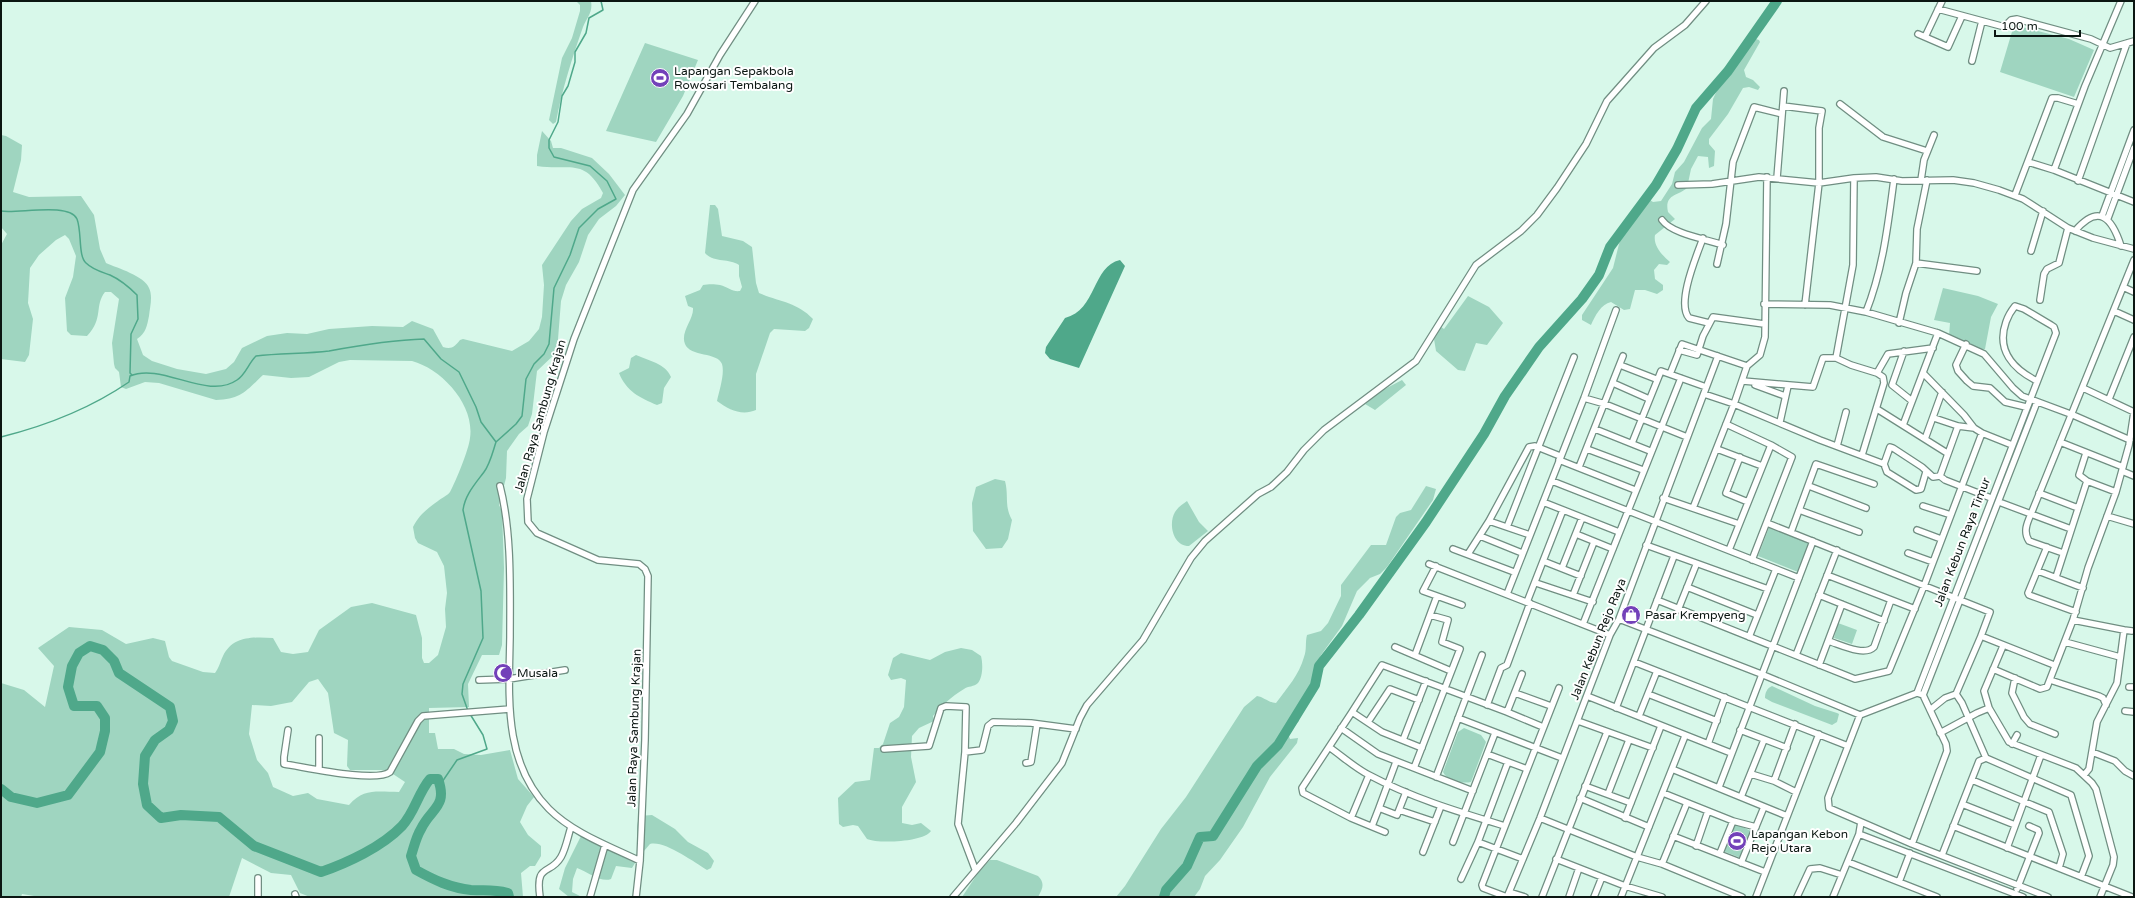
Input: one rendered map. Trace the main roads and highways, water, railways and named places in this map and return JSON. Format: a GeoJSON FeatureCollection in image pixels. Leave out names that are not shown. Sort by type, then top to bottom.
{"type":"FeatureCollection","features":[{"type":"Feature","properties":{"kind":"waterway"},"geometry":{"type":"LineString","coordinates":[[496,442],[516,424],[522,416],[526,379],[534,364],[544,354],[549,344],[554,288],[570,255],[579,228],[598,209],[616,199],[607,181],[590,166],[554,157],[549,148],[549,140],[558,122],[562,96],[568,86],[575,62],[575,52],[586,33],[589,18],[603,10],[601,1]]}},
{"type":"Feature","properties":{"kind":"waterway"},"geometry":{"type":"LineString","coordinates":[[1164,897],[1166,890],[1187,866],[1200,837],[1213,836],[1257,766],[1278,745],[1315,685],[1319,666],[1359,615],[1426,522],[1484,434],[1505,396],[1539,347],[1582,299],[1599,275],[1610,247],[1656,185],[1677,149],[1696,108],[1728,71],[1777,1]]}},
{"type":"Feature","properties":{"kind":"waterway"},"geometry":{"type":"LineString","coordinates":[[1,211],[64,211],[72,214],[77,219],[82,255],[86,263],[95,269],[118,279],[137,295],[138,319],[131,334],[130,373],[132,375]]}},
{"type":"Feature","properties":{"kind":"waterway"},"geometry":{"type":"LineString","coordinates":[[1,437],[51,422],[83,408],[129,382],[130,376],[143,373],[156,374],[198,384],[212,386],[225,385],[240,378],[256,356],[320,352],[364,345],[424,339],[441,359],[459,372],[476,407],[481,422],[496,442],[488,465],[468,495],[463,510],[481,591],[483,638],[463,684],[462,694],[468,711]]}},
{"type":"Feature","properties":{"kind":"waterway"},"geometry":{"type":"LineString","coordinates":[[1,789],[11,797],[37,803],[68,795],[100,752],[105,731],[105,718],[97,706],[74,706],[68,687],[72,666],[79,653],[90,646],[103,650],[114,661],[119,673],[170,707],[173,721],[169,730],[155,740],[145,756],[143,784],[147,805],[161,818],[181,815],[219,817],[254,846],[321,872],[364,854],[394,834],[406,821],[426,784],[430,779],[438,779],[441,788],[440,802],[419,832],[411,856],[416,870],[450,885],[471,890],[508,893],[509,897]]}},
{"type":"Feature","properties":{"kind":"waterway"},"geometry":{"type":"LineString","coordinates":[[440,785],[457,760],[487,749],[483,735],[470,714]]}},
{"type":"Feature","properties":{"kind":"place","name":"Lapangan Sepakbola Rowosari Tembalang"},"geometry":{"type":"Point","coordinates":[660,78]}},
{"type":"Feature","properties":{"kind":"place","name":"Pasar Krempyeng"},"geometry":{"type":"Point","coordinates":[1631,615]}},
{"type":"Feature","properties":{"kind":"place","name":"Musala"},"geometry":{"type":"Point","coordinates":[503,673]}},
{"type":"Feature","properties":{"kind":"place","name":"Lapangan Kebon Rejo Utara"},"geometry":{"type":"Point","coordinates":[1737,841]}}]}
